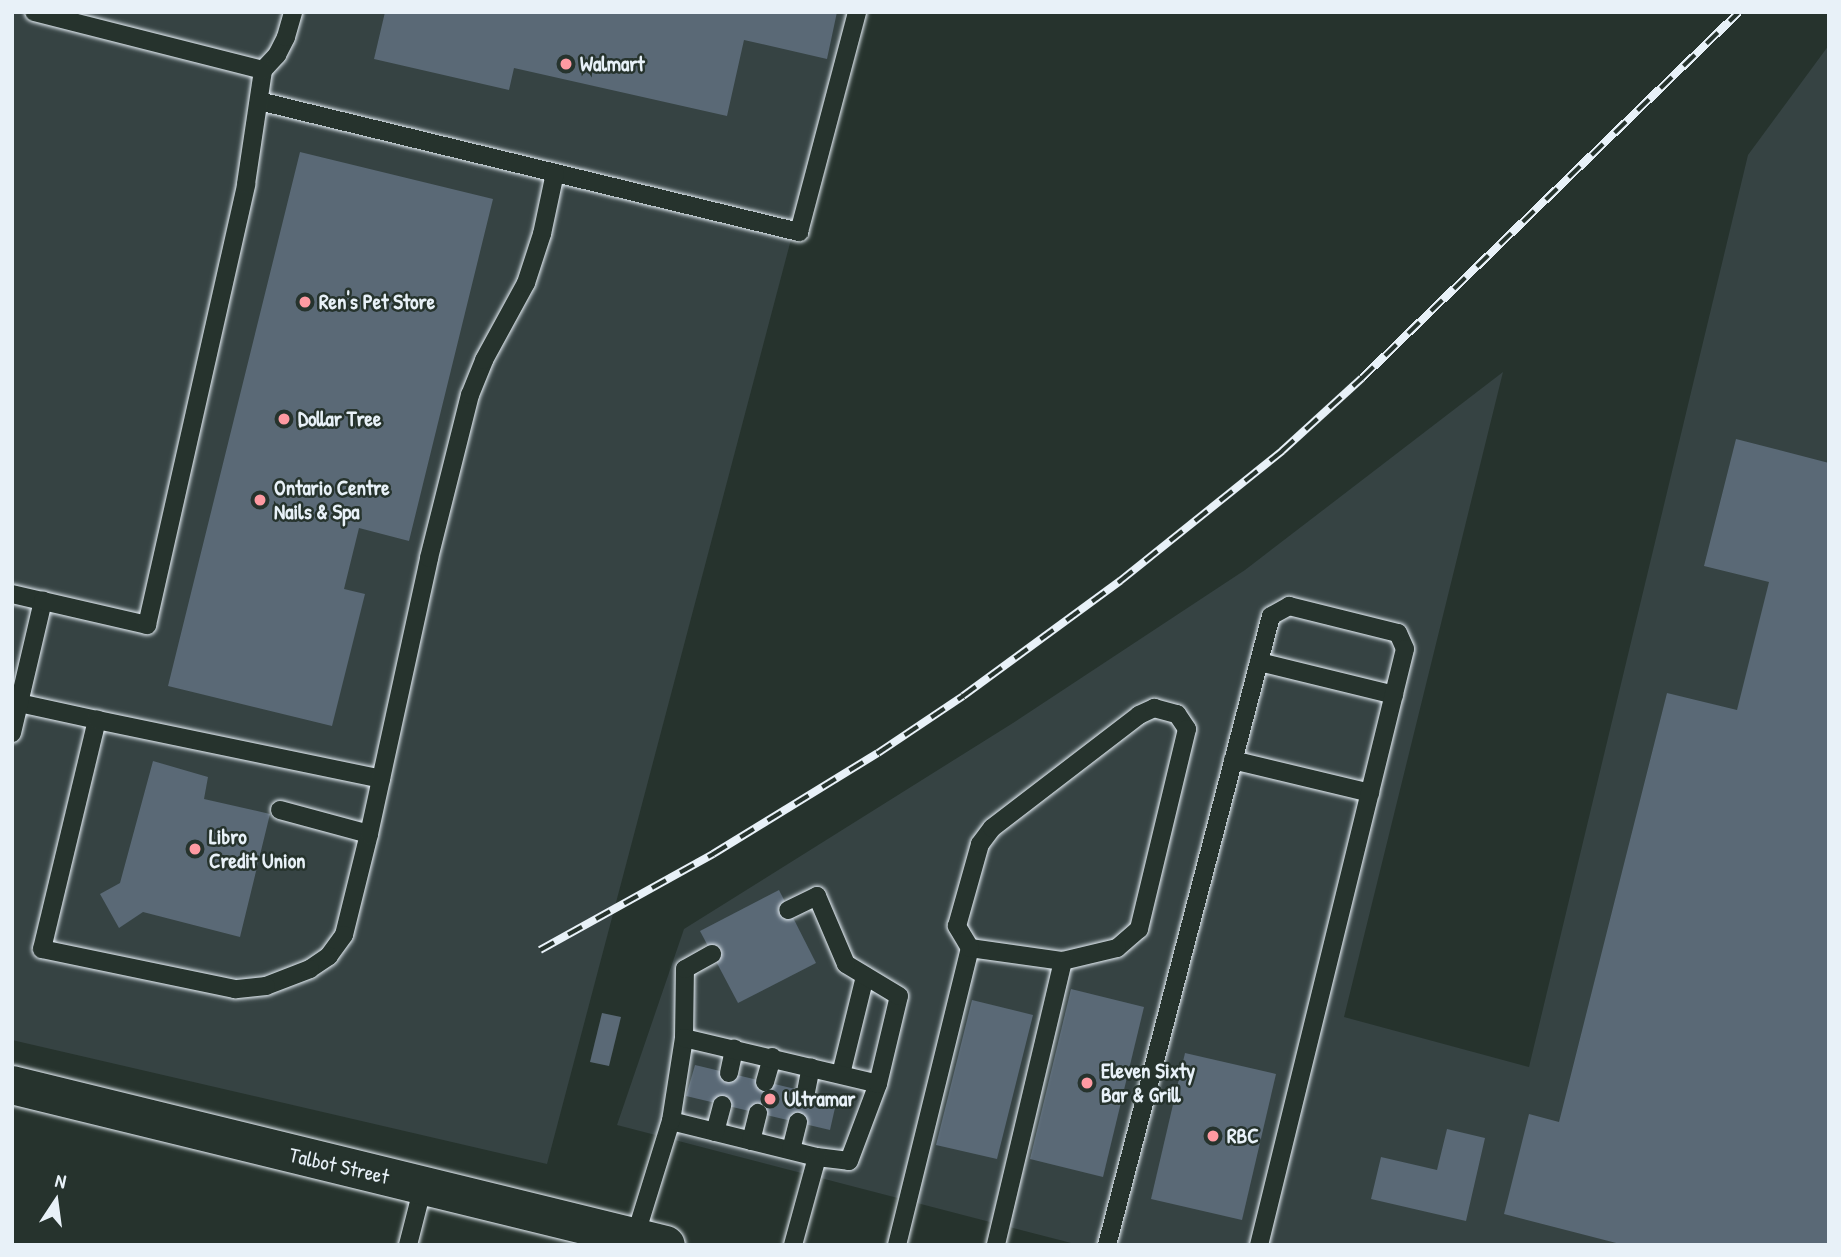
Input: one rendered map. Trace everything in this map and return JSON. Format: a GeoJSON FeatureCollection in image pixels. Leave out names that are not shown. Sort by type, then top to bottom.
{"type":"FeatureCollection","features":[{"type":"Feature","properties":{"kind":"main road","name":"Talbot Street"},"geometry":{"type":"LineString","coordinates":[[12,1085],[651,1241]]}},
{"type":"Feature","properties":{"kind":"lane"},"geometry":{"type":"LineString","coordinates":[[34,12],[263,70]]}},
{"type":"Feature","properties":{"kind":"lane"},"geometry":{"type":"LineString","coordinates":[[12,594],[147,625],[246,184],[263,70],[277,55],[286,37],[293,12]]}},
{"type":"Feature","properties":{"kind":"lane"},"geometry":{"type":"LineString","coordinates":[[259,101],[799,232],[857,12]]}},
{"type":"Feature","properties":{"kind":"lane"},"geometry":{"type":"LineString","coordinates":[[97,720],[42,949],[235,989],[266,986],[310,969],[329,956],[344,935],[369,834],[429,558],[470,395],[484,360],[526,283],[542,233],[555,173]]}},
{"type":"Feature","properties":{"kind":"lane"},"geometry":{"type":"LineString","coordinates":[[12,733],[43,601]]}},
{"type":"Feature","properties":{"kind":"lane"},"geometry":{"type":"LineString","coordinates":[[1107,1245],[1271,616],[1289,606],[1398,633],[1405,649],[1259,1245]]}},
{"type":"Feature","properties":{"kind":"lane"},"geometry":{"type":"LineString","coordinates":[[1259,662],[1394,695]]}},
{"type":"Feature","properties":{"kind":"lane"},"geometry":{"type":"LineString","coordinates":[[19,703],[381,779]]}},
{"type":"Feature","properties":{"kind":"lane"},"geometry":{"type":"LineString","coordinates":[[897,1245],[970,948],[957,926],[980,844],[992,828],[1139,715],[1154,708],[1177,714],[1187,729],[1139,929],[1117,948],[1063,961],[970,948]]}},
{"type":"Feature","properties":{"kind":"lane"},"geometry":{"type":"LineString","coordinates":[[1233,760],[1370,793]]}},
{"type":"Feature","properties":{"kind":"lane"},"geometry":{"type":"LineString","coordinates":[[280,810],[369,834]]}},
{"type":"Feature","properties":{"kind":"lane"},"geometry":{"type":"LineString","coordinates":[[671,1121],[817,1157],[849,1161],[878,1084],[899,996],[846,964],[817,896],[788,910]]}},
{"type":"Feature","properties":{"kind":"lane"},"geometry":{"type":"LineString","coordinates":[[651,1241],[684,1038],[685,969],[712,954]]}},
{"type":"Feature","properties":{"kind":"lane"},"geometry":{"type":"LineString","coordinates":[[996,1245],[1063,961]]}},
{"type":"Feature","properties":{"kind":"lane"},"geometry":{"type":"LineString","coordinates":[[841,1074],[866,976]]}},
{"type":"Feature","properties":{"kind":"lane"},"geometry":{"type":"LineString","coordinates":[[684,1038],[878,1084]]}},
{"type":"Feature","properties":{"kind":"lane"},"geometry":{"type":"LineString","coordinates":[[729,1073],[734,1049]]}},
{"type":"Feature","properties":{"kind":"lane"},"geometry":{"type":"LineString","coordinates":[[765,1082],[772,1057]]}},
{"type":"Feature","properties":{"kind":"lane"},"geometry":{"type":"LineString","coordinates":[[806,1092],[811,1067]]}},
{"type":"Feature","properties":{"kind":"lane"},"geometry":{"type":"LineString","coordinates":[[715,1132],[722,1105]]}},
{"type":"Feature","properties":{"kind":"lane"},"geometry":{"type":"LineString","coordinates":[[751,1141],[758,1113]]}},
{"type":"Feature","properties":{"kind":"lane"},"geometry":{"type":"LineString","coordinates":[[792,1150],[798,1122]]}},
{"type":"Feature","properties":{"kind":"lane"},"geometry":{"type":"LineString","coordinates":[[793,1245],[817,1157]]}},
{"type":"Feature","properties":{"kind":"lane"},"geometry":{"type":"LineString","coordinates":[[408,1245],[423,1186]]}},
{"type":"Feature","properties":{"kind":"shaded area"},"geometry":{"type":"Polygon","coordinates":[[[12,12],[851,12],[547,1164],[12,1040],[12,12]]]}},
{"type":"Feature","properties":{"kind":"shaded area"},"geometry":{"type":"Polygon","coordinates":[[[1829,45],[1829,1245],[1079,1245],[617,1125],[684,929],[1013,723],[1245,570],[1503,372],[1344,1017],[1529,1067],[1748,155],[1829,45]]]}},
{"type":"Feature","properties":{"kind":"building","name":"Walmart"},"geometry":{"type":"Polygon","coordinates":[[[385,12],[837,12],[827,59],[744,40],[727,116],[514,68],[509,90],[374,59],[385,12]]]}},
{"type":"Feature","properties":{"kind":"building"},"geometry":{"type":"Polygon","coordinates":[[[300,152],[493,199],[409,541],[359,528],[344,589],[365,594],[332,726],[168,686],[300,152]]]}},
{"type":"Feature","properties":{"kind":"building"},"geometry":{"type":"Polygon","coordinates":[[[1736,439],[1829,463],[1829,1245],[1624,1245],[1504,1214],[1529,1114],[1559,1122],[1667,693],[1737,710],[1769,582],[1704,566],[1736,439]]]}},
{"type":"Feature","properties":{"kind":"building","name":"Libro Credit Union"},"geometry":{"type":"Polygon","coordinates":[[[153,761],[208,777],[204,799],[270,814],[240,937],[143,912],[119,928],[100,894],[120,883],[153,761]]]}},
{"type":"Feature","properties":{"kind":"building"},"geometry":{"type":"Polygon","coordinates":[[[779,890],[816,963],[738,1003],[700,931],[779,890]]]}},
{"type":"Feature","properties":{"kind":"building","name":"Eleven Sixty Bar & Grill"},"geometry":{"type":"Polygon","coordinates":[[[1071,989],[1144,1007],[1103,1177],[1030,1159],[1071,989]]]}},
{"type":"Feature","properties":{"kind":"building"},"geometry":{"type":"Polygon","coordinates":[[[972,1000],[1033,1015],[997,1159],[936,1145],[972,1000]]]}},
{"type":"Feature","properties":{"kind":"building"},"geometry":{"type":"Polygon","coordinates":[[[602,1013],[621,1017],[609,1066],[590,1062],[602,1013]]]}},
{"type":"Feature","properties":{"kind":"building","name":"RBC"},"geometry":{"type":"Polygon","coordinates":[[[1185,1053],[1276,1074],[1242,1220],[1151,1199],[1185,1053]]]}},
{"type":"Feature","properties":{"kind":"building"},"geometry":{"type":"Polygon","coordinates":[[[695,1065],[837,1099],[830,1130],[686,1096],[695,1065]]]}},
{"type":"Feature","properties":{"kind":"building"},"geometry":{"type":"Polygon","coordinates":[[[1447,1129],[1485,1138],[1466,1221],[1371,1199],[1381,1157],[1437,1170],[1447,1129]]]}},
{"type":"Feature","properties":{"kind":"railway"},"geometry":{"type":"LineString","coordinates":[[540,950],[713,854],[878,753],[963,696],[1120,581],[1282,451],[1362,378],[1739,12]]}},
{"type":"Feature","properties":{"kind":"place","name":"Walmart"},"geometry":{"type":"Point","coordinates":[566,64]}},
{"type":"Feature","properties":{"kind":"place","name":"Ren's Pet Store"},"geometry":{"type":"Point","coordinates":[305,302]}},
{"type":"Feature","properties":{"kind":"place","name":"Dollar Tree"},"geometry":{"type":"Point","coordinates":[284,419]}},
{"type":"Feature","properties":{"kind":"place","name":"Ontario Centre Nails & Spa"},"geometry":{"type":"Point","coordinates":[260,500]}},
{"type":"Feature","properties":{"kind":"place","name":"Libro Credit Union"},"geometry":{"type":"Point","coordinates":[195,849]}},
{"type":"Feature","properties":{"kind":"place","name":"Eleven Sixty Bar & Grill"},"geometry":{"type":"Point","coordinates":[1087,1083]}},
{"type":"Feature","properties":{"kind":"place","name":"Ultramar"},"geometry":{"type":"Point","coordinates":[770,1099]}},
{"type":"Feature","properties":{"kind":"place","name":"RBC"},"geometry":{"type":"Point","coordinates":[1213,1136]}}]}
